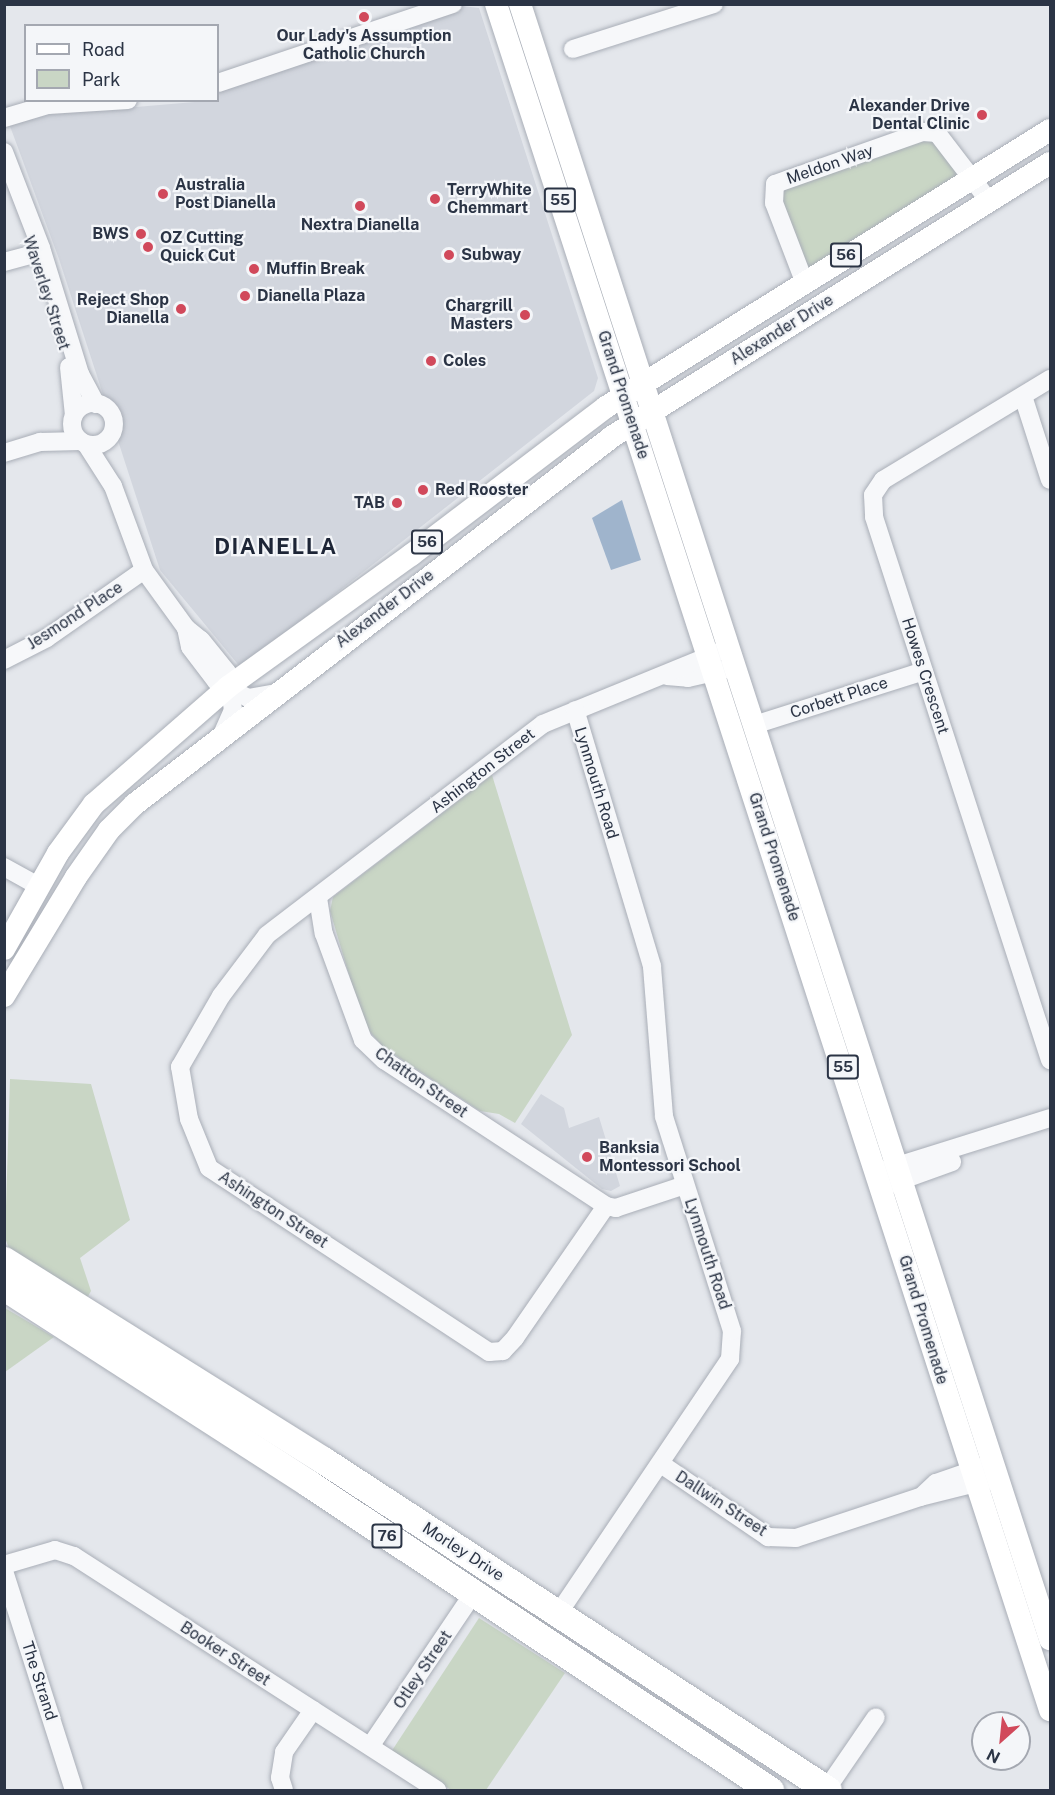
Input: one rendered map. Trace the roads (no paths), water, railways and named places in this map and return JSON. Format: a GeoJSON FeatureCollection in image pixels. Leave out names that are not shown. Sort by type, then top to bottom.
{"type":"FeatureCollection","features":[{"type":"Feature","properties":{"kind":"highway","name":"Morley Drive"},"geometry":{"type":"LineString","coordinates":[[5,1267],[253,1446],[770,1791]]}},
{"type":"Feature","properties":{"kind":"highway","name":"Morley Drive"},"geometry":{"type":"LineString","coordinates":[[5,1267],[128,1334],[827,1790]]}},
{"type":"Feature","properties":{"kind":"highway"},"geometry":{"type":"LineString","coordinates":[[635,1700],[650,1676]]}},
{"type":"Feature","properties":{"kind":"main road","name":"Grand Promenade"},"geometry":{"type":"LineString","coordinates":[[496,4],[623,395],[721,661],[889,1176],[996,1470],[1050,1639]]}},
{"type":"Feature","properties":{"kind":"main road","name":"Grand Promenade"},"geometry":{"type":"LineString","coordinates":[[520,4],[652,411],[721,661],[754,725],[835,1008]]}},
{"type":"Feature","properties":{"kind":"main road","name":"Alexander Drive"},"geometry":{"type":"LineString","coordinates":[[4,949],[38,886],[74,828],[94,804],[228,687],[623,395],[1050,130]]}},
{"type":"Feature","properties":{"kind":"main road","name":"Alexander Drive"},"geometry":{"type":"LineString","coordinates":[[4,996],[109,830],[222,735],[633,423],[1050,163]]}},
{"type":"Feature","properties":{"kind":"main road","name":"Grand Promenade"},"geometry":{"type":"LineString","coordinates":[[889,1176],[972,1478],[1048,1697]]}},
{"type":"Feature","properties":{"kind":"street"},"geometry":{"type":"LineString","coordinates":[[219,83],[453,4]]}},
{"type":"Feature","properties":{"kind":"street"},"geometry":{"type":"LineString","coordinates":[[573,49],[711,5]]}},
{"type":"Feature","properties":{"kind":"street"},"geometry":{"type":"LineString","coordinates":[[4,118],[48,105],[96,102]]}},
{"type":"Feature","properties":{"kind":"street","name":"Meldon Way"},"geometry":{"type":"LineString","coordinates":[[804,281],[774,203],[775,184],[923,132],[937,133],[989,201]]}},
{"type":"Feature","properties":{"kind":"street","name":"Waverley Street"},"geometry":{"type":"LineString","coordinates":[[4,152],[64,337],[86,390],[96,404]]}},
{"type":"Feature","properties":{"kind":"street"},"geometry":{"type":"LineString","coordinates":[[4,262],[38,253]]}},
{"type":"Feature","properties":{"kind":"street","name":"Waverley Street"},"geometry":{"type":"LineString","coordinates":[[64,337],[71,375],[74,416]]}},
{"type":"Feature","properties":{"kind":"street","name":"Howes Crescent"},"geometry":{"type":"LineString","coordinates":[[1050,379],[883,480],[873,495],[874,517],[1050,1060]]}},
{"type":"Feature","properties":{"kind":"street"},"geometry":{"type":"LineString","coordinates":[[1023,396],[1050,480]]}},
{"type":"Feature","properties":{"kind":"street"},"geometry":{"type":"LineString","coordinates":[[40,442],[74,416],[81,407],[96,404],[111,413],[114,425],[110,437],[112,486]]}},
{"type":"Feature","properties":{"kind":"street"},"geometry":{"type":"LineString","coordinates":[[74,416],[72,429],[112,486],[144,570],[186,628],[201,640],[227,672],[233,710],[222,735]]}},
{"type":"Feature","properties":{"kind":"street"},"geometry":{"type":"LineString","coordinates":[[4,453],[40,442],[100,444],[110,437]]}},
{"type":"Feature","properties":{"kind":"street","name":"Jesmond Place"},"geometry":{"type":"LineString","coordinates":[[4,660],[47,638],[144,570]]}},
{"type":"Feature","properties":{"kind":"street","name":"Ashington Street"},"geometry":{"type":"LineString","coordinates":[[606,1206],[515,1338],[503,1351],[489,1352],[209,1168],[189,1119],[180,1067],[220,996],[267,935],[543,724],[667,676],[688,678],[721,661]]}},
{"type":"Feature","properties":{"kind":"street","name":"Corbett Place"},"geometry":{"type":"LineString","coordinates":[[754,725],[924,671]]}},
{"type":"Feature","properties":{"kind":"street"},"geometry":{"type":"LineString","coordinates":[[228,687],[248,698],[275,693]]}},
{"type":"Feature","properties":{"kind":"street","name":"Lynmouth Road"},"geometry":{"type":"LineString","coordinates":[[558,1614],[662,1464],[730,1359],[732,1331],[664,1116],[652,966],[575,711]]}},
{"type":"Feature","properties":{"kind":"street"},"geometry":{"type":"LineString","coordinates":[[4,867],[38,886]]}},
{"type":"Feature","properties":{"kind":"street","name":"Chatton Street"},"geometry":{"type":"LineString","coordinates":[[318,898],[324,934],[363,1040],[384,1060],[606,1206]]}},
{"type":"Feature","properties":{"kind":"street"},"geometry":{"type":"LineString","coordinates":[[973,1149],[1050,1118]]}},
{"type":"Feature","properties":{"kind":"street"},"geometry":{"type":"LineString","coordinates":[[889,1176],[973,1149],[1050,1129]]}},
{"type":"Feature","properties":{"kind":"street"},"geometry":{"type":"LineString","coordinates":[[606,1206],[616,1208],[685,1185]]}},
{"type":"Feature","properties":{"kind":"street","name":"Dallwin Street"},"geometry":{"type":"LineString","coordinates":[[662,1464],[768,1537],[796,1538],[996,1470]]}},
{"type":"Feature","properties":{"kind":"street","name":"Booker Street"},"geometry":{"type":"LineString","coordinates":[[4,1565],[55,1550],[74,1556],[313,1710],[372,1745],[437,1791]]}},
{"type":"Feature","properties":{"kind":"street","name":"The Strand"},"geometry":{"type":"LineString","coordinates":[[4,1571],[74,1791]]}},
{"type":"Feature","properties":{"kind":"street","name":"Otley Street"},"geometry":{"type":"LineString","coordinates":[[372,1745],[474,1594]]}},
{"type":"Feature","properties":{"kind":"street"},"geometry":{"type":"LineString","coordinates":[[284,1791],[280,1778],[284,1752],[313,1710]]}},
{"type":"Feature","properties":{"kind":"street"},"geometry":{"type":"LineString","coordinates":[[827,1790],[876,1717]]}},
{"type":"Feature","properties":{"kind":"water"},"geometry":{"type":"Polygon","coordinates":[[[622,500],[641,560],[611,570],[592,518],[622,500]]]}},
{"type":"Feature","properties":{"kind":"place","name":"Our Lady's Assumption Catholic Church"},"geometry":{"type":"Point","coordinates":[364,17]}},
{"type":"Feature","properties":{"kind":"place","name":"Alexander Drive Dental Clinic"},"geometry":{"type":"Point","coordinates":[982,115]}},
{"type":"Feature","properties":{"kind":"place","name":"Australia Post Dianella"},"geometry":{"type":"Point","coordinates":[163,194]}},
{"type":"Feature","properties":{"kind":"place","name":"TerryWhite Chemmart"},"geometry":{"type":"Point","coordinates":[435,199]}},
{"type":"Feature","properties":{"kind":"place","name":"Nextra Dianella"},"geometry":{"type":"Point","coordinates":[360,206]}},
{"type":"Feature","properties":{"kind":"place","name":"BWS"},"geometry":{"type":"Point","coordinates":[141,234]}},
{"type":"Feature","properties":{"kind":"place","name":"OZ Cutting Quick Cut"},"geometry":{"type":"Point","coordinates":[148,247]}},
{"type":"Feature","properties":{"kind":"place","name":"Subway"},"geometry":{"type":"Point","coordinates":[449,255]}},
{"type":"Feature","properties":{"kind":"place","name":"Muffin Break"},"geometry":{"type":"Point","coordinates":[254,269]}},
{"type":"Feature","properties":{"kind":"place","name":"Dianella Plaza"},"geometry":{"type":"Point","coordinates":[245,296]}},
{"type":"Feature","properties":{"kind":"place","name":"Reject Shop Dianella"},"geometry":{"type":"Point","coordinates":[181,309]}},
{"type":"Feature","properties":{"kind":"place","name":"Chargrill Masters"},"geometry":{"type":"Point","coordinates":[525,315]}},
{"type":"Feature","properties":{"kind":"place","name":"Coles"},"geometry":{"type":"Point","coordinates":[431,361]}},
{"type":"Feature","properties":{"kind":"place","name":"Red Rooster"},"geometry":{"type":"Point","coordinates":[423,490]}},
{"type":"Feature","properties":{"kind":"place","name":"TAB"},"geometry":{"type":"Point","coordinates":[397,503]}},
{"type":"Feature","properties":{"kind":"place","name":"Banksia Montessori School"},"geometry":{"type":"Point","coordinates":[587,1157]}},
{"type":"Feature","properties":{"kind":"district","name":"DIANELLA"},"geometry":{"type":"Point","coordinates":[276,547]}}]}
